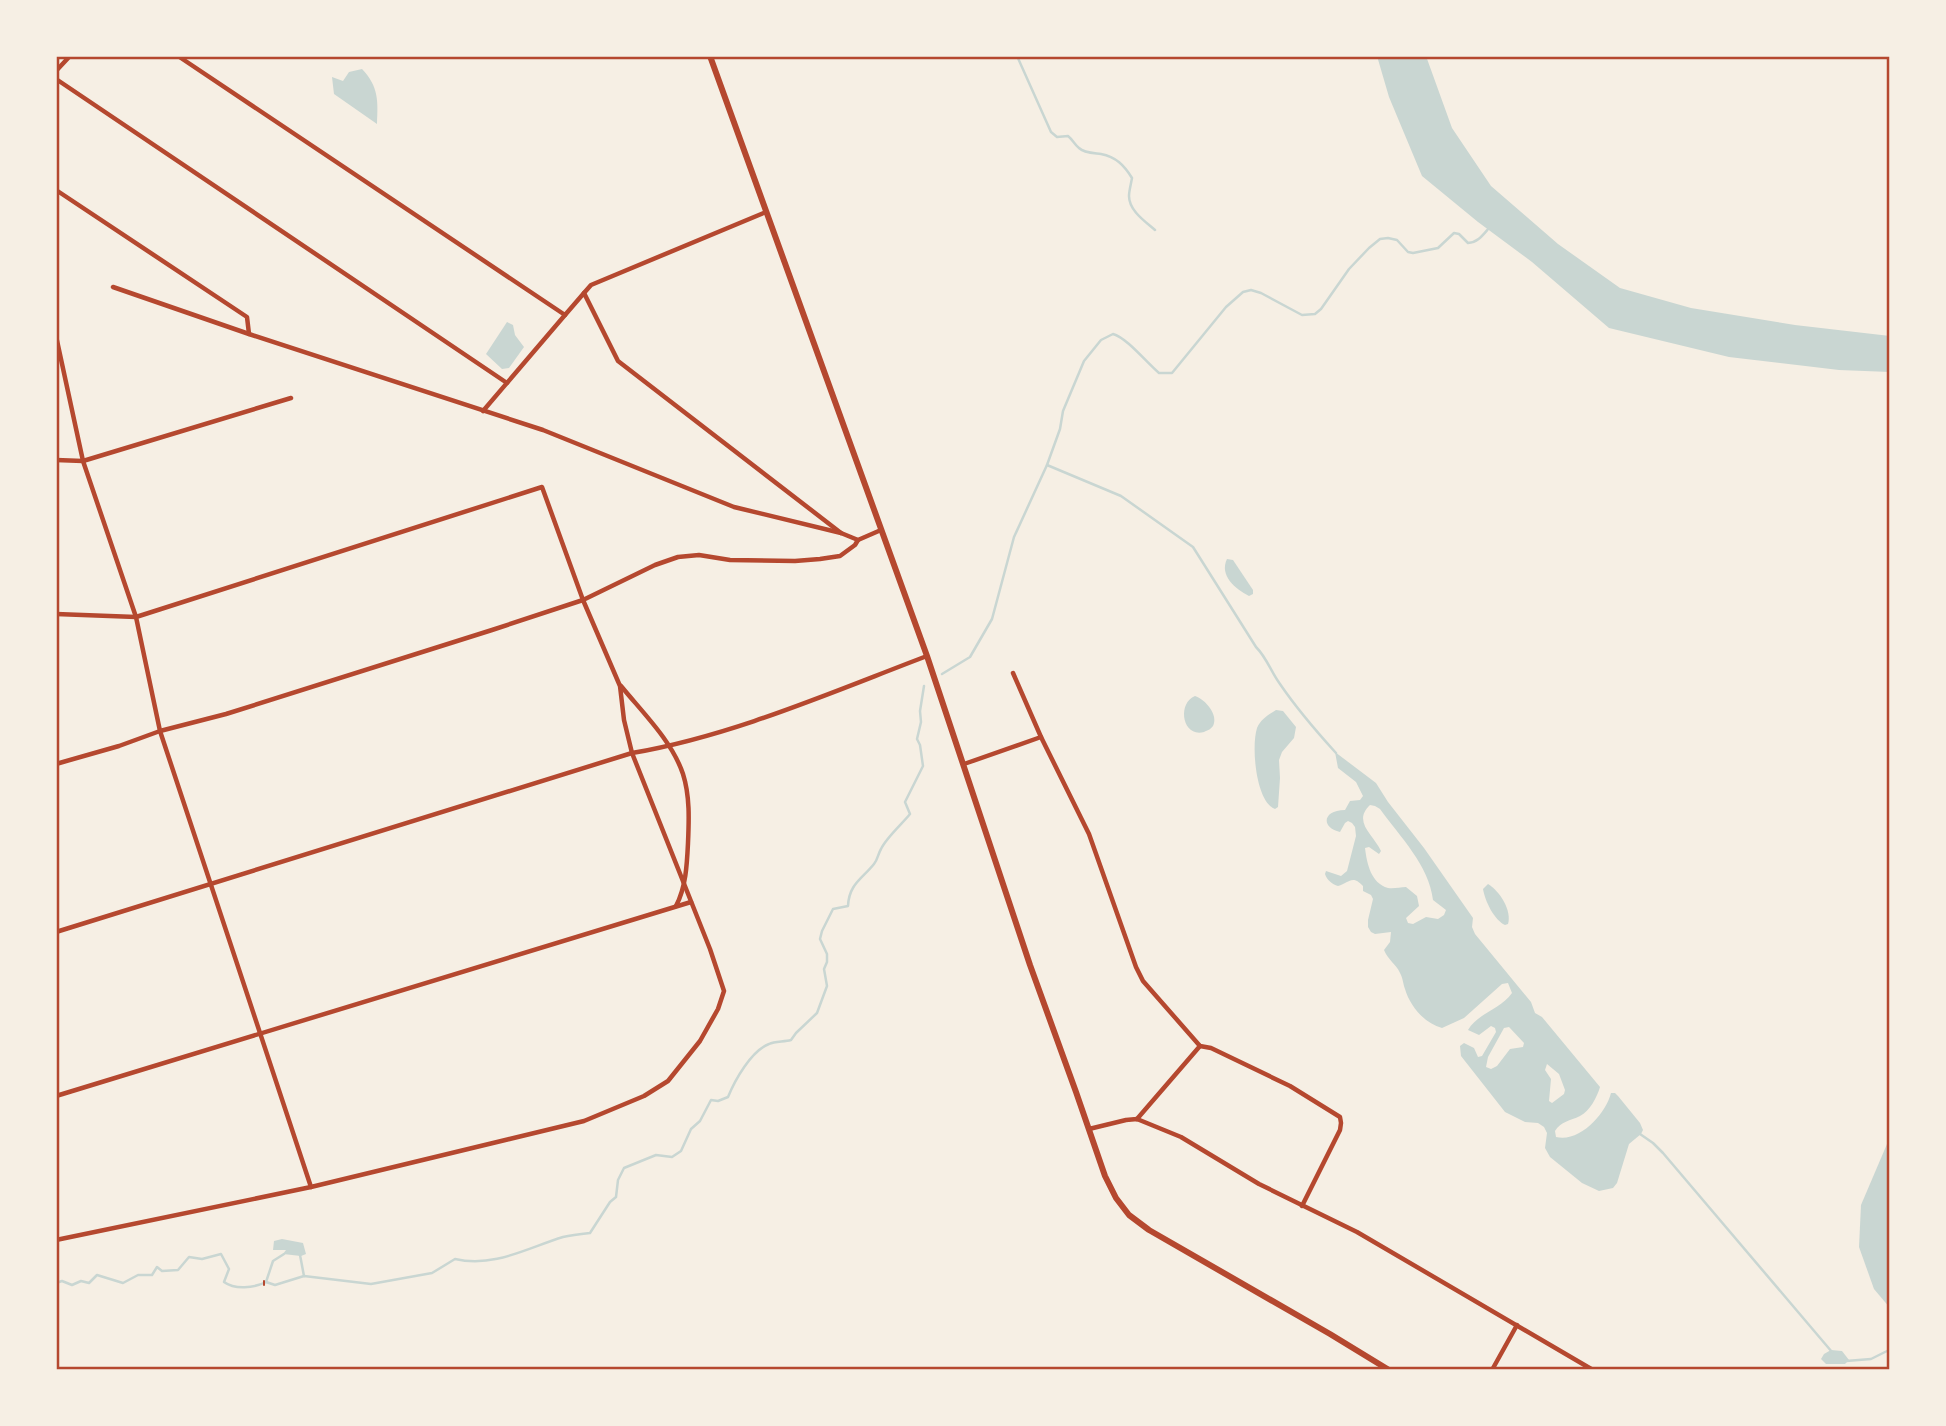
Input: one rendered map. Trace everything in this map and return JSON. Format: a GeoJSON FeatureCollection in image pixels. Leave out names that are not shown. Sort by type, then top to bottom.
{"type":"FeatureCollection","features":[{"type":"Feature","properties":{"kind":"main road"},"geometry":{"type":"LineString","coordinates":[[710,56],[927,656],[1104,1176],[1129,1215],[1149,1230],[1389,1370]]}},
{"type":"Feature","properties":{"kind":"street"},"geometry":{"type":"LineString","coordinates":[[56,71],[70,56]]}},
{"type":"Feature","properties":{"kind":"street"},"geometry":{"type":"LineString","coordinates":[[178,56],[565,315]]}},
{"type":"Feature","properties":{"kind":"street"},"geometry":{"type":"LineString","coordinates":[[56,79],[507,383]]}},
{"type":"Feature","properties":{"kind":"street"},"geometry":{"type":"LineString","coordinates":[[56,190],[247,317],[249,334]]}},
{"type":"Feature","properties":{"kind":"street"},"geometry":{"type":"LineString","coordinates":[[483,411],[591,285],[767,211]]}},
{"type":"Feature","properties":{"kind":"street"},"geometry":{"type":"LineString","coordinates":[[113,287],[543,430],[734,507],[841,533],[859,540]]}},
{"type":"Feature","properties":{"kind":"street"},"geometry":{"type":"LineString","coordinates":[[584,293],[618,361],[841,533]]}},
{"type":"Feature","properties":{"kind":"street"},"geometry":{"type":"LineString","coordinates":[[56,336],[83,461],[136,617],[160,731],[311,1187]]}},
{"type":"Feature","properties":{"kind":"street"},"geometry":{"type":"LineString","coordinates":[[56,460],[83,461],[291,398]]}},
{"type":"Feature","properties":{"kind":"street"},"geometry":{"type":"LineString","coordinates":[[56,614],[136,617],[542,486],[583,600],[620,686],[669,747],[683,775],[689,828],[683,884],[676,906]]}},
{"type":"Feature","properties":{"kind":"street"},"geometry":{"type":"LineString","coordinates":[[56,764],[160,731],[226,714],[583,600],[654,565],[678,558],[699,555],[730,560],[820,559],[840,556],[859,540],[881,530]]}},
{"type":"Feature","properties":{"kind":"street"},"geometry":{"type":"LineString","coordinates":[[56,932],[632,753],[669,747],[801,705],[927,656]]}},
{"type":"Feature","properties":{"kind":"street"},"geometry":{"type":"LineString","coordinates":[[1013,673],[1089,834],[1143,981],[1200,1046],[1211,1048],[1290,1086],[1340,1118],[1339,1131],[1302,1206]]}},
{"type":"Feature","properties":{"kind":"street"},"geometry":{"type":"LineString","coordinates":[[56,1240],[311,1187],[584,1121],[644,1096],[668,1081],[700,1041],[718,1009],[724,991],[710,948],[632,753],[620,686]]}},
{"type":"Feature","properties":{"kind":"street"},"geometry":{"type":"LineString","coordinates":[[964,764],[1041,737]]}},
{"type":"Feature","properties":{"kind":"street"},"geometry":{"type":"LineString","coordinates":[[56,1096],[691,902]]}},
{"type":"Feature","properties":{"kind":"street"},"geometry":{"type":"LineString","coordinates":[[1137,1119],[1200,1046]]}},
{"type":"Feature","properties":{"kind":"street"},"geometry":{"type":"LineString","coordinates":[[1088,1129],[1137,1119],[1181,1137],[1259,1184],[1357,1233],[1593,1370]]}},
{"type":"Feature","properties":{"kind":"street"},"geometry":{"type":"LineString","coordinates":[[1492,1370],[1517,1325]]}},
{"type":"Feature","properties":{"kind":"shaded area"},"geometry":{"type":"Polygon","coordinates":[[[1377,56],[1426,56],[1452,128],[1491,186],[1558,244],[1620,288],[1691,308],[1795,325],[1890,336],[1890,372],[1839,370],[1729,357],[1609,328],[1532,262],[1422,176],[1389,97],[1377,56]]]}},
{"type":"Feature","properties":{"kind":"shaded area"},"geometry":{"type":"Polygon","coordinates":[[[362,69],[372,82],[376,95],[377,124],[334,94],[332,77],[343,81],[349,72],[362,69]]]}},
{"type":"Feature","properties":{"kind":"shaded area"},"geometry":{"type":"Polygon","coordinates":[[[507,322],[513,325],[515,335],[524,347],[509,368],[502,369],[486,354],[507,322]]]}},
{"type":"Feature","properties":{"kind":"shaded area"},"geometry":{"type":"Polygon","coordinates":[[[1227,559],[1233,560],[1253,594],[1249,596],[1230,581],[1225,571],[1227,559]]]}},
{"type":"Feature","properties":{"kind":"shaded area"},"geometry":{"type":"Polygon","coordinates":[[[1195,696],[1213,712],[1213,726],[1204,732],[1191,730],[1184,719],[1186,705],[1195,696]]]}},
{"type":"Feature","properties":{"kind":"shaded area"},"geometry":{"type":"Polygon","coordinates":[[[1276,710],[1283,711],[1296,727],[1294,738],[1279,760],[1278,807],[1275,809],[1263,796],[1259,785],[1255,737],[1259,725],[1276,710]]]}},
{"type":"Feature","properties":{"kind":"shaded area"},"geometry":{"type":"Polygon","coordinates":[[[1335,752],[1376,783],[1473,918],[1472,927],[1475,934],[1531,1002],[1535,1013],[1542,1017],[1600,1087],[1587,1111],[1560,1125],[1555,1131],[1556,1137],[1574,1135],[1591,1125],[1604,1109],[1611,1093],[1618,1096],[1640,1123],[1643,1130],[1629,1144],[1613,1188],[1599,1191],[1582,1183],[1550,1157],[1545,1148],[1547,1133],[1544,1127],[1538,1123],[1525,1122],[1505,1112],[1461,1056],[1460,1046],[1464,1043],[1474,1048],[1478,1057],[1482,1056],[1496,1032],[1495,1028],[1491,1026],[1479,1035],[1468,1030],[1512,993],[1508,983],[1502,984],[1464,1018],[1442,1028],[1435,1026],[1410,1002],[1401,975],[1384,950],[1390,942],[1391,932],[1375,934],[1368,927],[1373,899],[1371,895],[1363,891],[1363,886],[1356,881],[1350,880],[1338,886],[1327,878],[1326,871],[1341,876],[1347,871],[1356,836],[1352,823],[1345,823],[1340,832],[1327,823],[1328,816],[1345,810],[1350,801],[1360,800],[1363,796],[1356,782],[1338,768],[1335,752]],[[1370,805],[1363,817],[1364,823],[1381,851],[1379,854],[1369,847],[1365,848],[1374,877],[1382,886],[1406,887],[1417,896],[1419,906],[1406,918],[1408,923],[1413,924],[1426,917],[1438,919],[1446,910],[1433,900],[1420,863],[1380,809],[1370,805]],[[1509,1027],[1504,1028],[1488,1057],[1486,1067],[1491,1069],[1497,1066],[1510,1049],[1523,1047],[1524,1043],[1509,1027]],[[1547,1064],[1545,1070],[1551,1079],[1549,1101],[1552,1103],[1564,1094],[1565,1090],[1559,1074],[1547,1064]]]}},
{"type":"Feature","properties":{"kind":"shaded area"},"geometry":{"type":"Polygon","coordinates":[[[1488,884],[1504,902],[1508,924],[1505,925],[1497,919],[1488,904],[1483,889],[1488,884]]]}},
{"type":"Feature","properties":{"kind":"shaded area"},"geometry":{"type":"Polygon","coordinates":[[[1890,1137],[1890,1308],[1874,1289],[1859,1247],[1861,1205],[1890,1137]]]}},
{"type":"Feature","properties":{"kind":"shaded area"},"geometry":{"type":"Polygon","coordinates":[[[282,1239],[303,1243],[306,1254],[283,1254],[286,1250],[273,1250],[274,1241],[282,1239]]]}},
{"type":"Feature","properties":{"kind":"shaded area"},"geometry":{"type":"Polygon","coordinates":[[[1831,1350],[1842,1351],[1849,1360],[1845,1364],[1826,1364],[1821,1359],[1831,1350]]]}},
{"type":"Feature","properties":{"kind":"waterway"},"geometry":{"type":"LineString","coordinates":[[1017,56],[1051,132],[1057,137],[1068,136],[1081,150],[1106,155],[1123,165],[1132,178],[1129,196],[1132,207],[1155,230]]}},
{"type":"Feature","properties":{"kind":"waterway"},"geometry":{"type":"LineString","coordinates":[[942,674],[970,657],[992,619],[1014,537],[1047,465],[1060,429],[1063,411],[1084,361],[1101,340],[1113,334],[1118,336],[1159,373],[1172,373],[1226,307],[1243,292],[1251,290],[1261,293],[1302,315],[1315,314],[1349,269],[1380,239],[1397,240],[1408,252],[1413,253],[1438,248],[1454,233],[1468,243],[1480,238],[1489,228]]}},
{"type":"Feature","properties":{"kind":"waterway"},"geometry":{"type":"LineString","coordinates":[[1047,465],[1121,496],[1193,547],[1280,684],[1336,753]]}},
{"type":"Feature","properties":{"kind":"waterway"},"geometry":{"type":"LineString","coordinates":[[56,1283],[89,1283],[97,1275],[123,1283],[138,1275],[152,1275],[157,1267],[162,1271],[178,1270],[189,1257],[202,1259],[221,1254],[229,1269],[224,1282],[234,1286],[250,1287],[266,1282],[275,1285],[304,1276],[371,1284],[432,1273],[455,1259],[497,1259],[563,1237],[590,1233],[616,1197],[618,1180],[624,1168],[656,1155],[672,1157],[681,1151],[691,1129],[700,1121],[711,1100],[718,1101],[728,1097],[750,1059],[771,1043],[791,1040],[817,1013],[827,986],[824,969],[827,954],[820,939],[822,931],[833,909],[848,906],[854,887],[875,862],[887,840],[910,814],[905,802],[923,766],[917,739],[924,686]]}},
{"type":"Feature","properties":{"kind":"waterway"},"geometry":{"type":"LineString","coordinates":[[1640,1134],[1663,1153],[1832,1352]]}},
{"type":"Feature","properties":{"kind":"waterway"},"geometry":{"type":"LineString","coordinates":[[266,1282],[273,1261],[284,1254]]}},
{"type":"Feature","properties":{"kind":"waterway"},"geometry":{"type":"LineString","coordinates":[[300,1255],[304,1276]]}},
{"type":"Feature","properties":{"kind":"waterway"},"geometry":{"type":"LineString","coordinates":[[1846,1361],[1871,1359],[1887,1351]]}}]}
